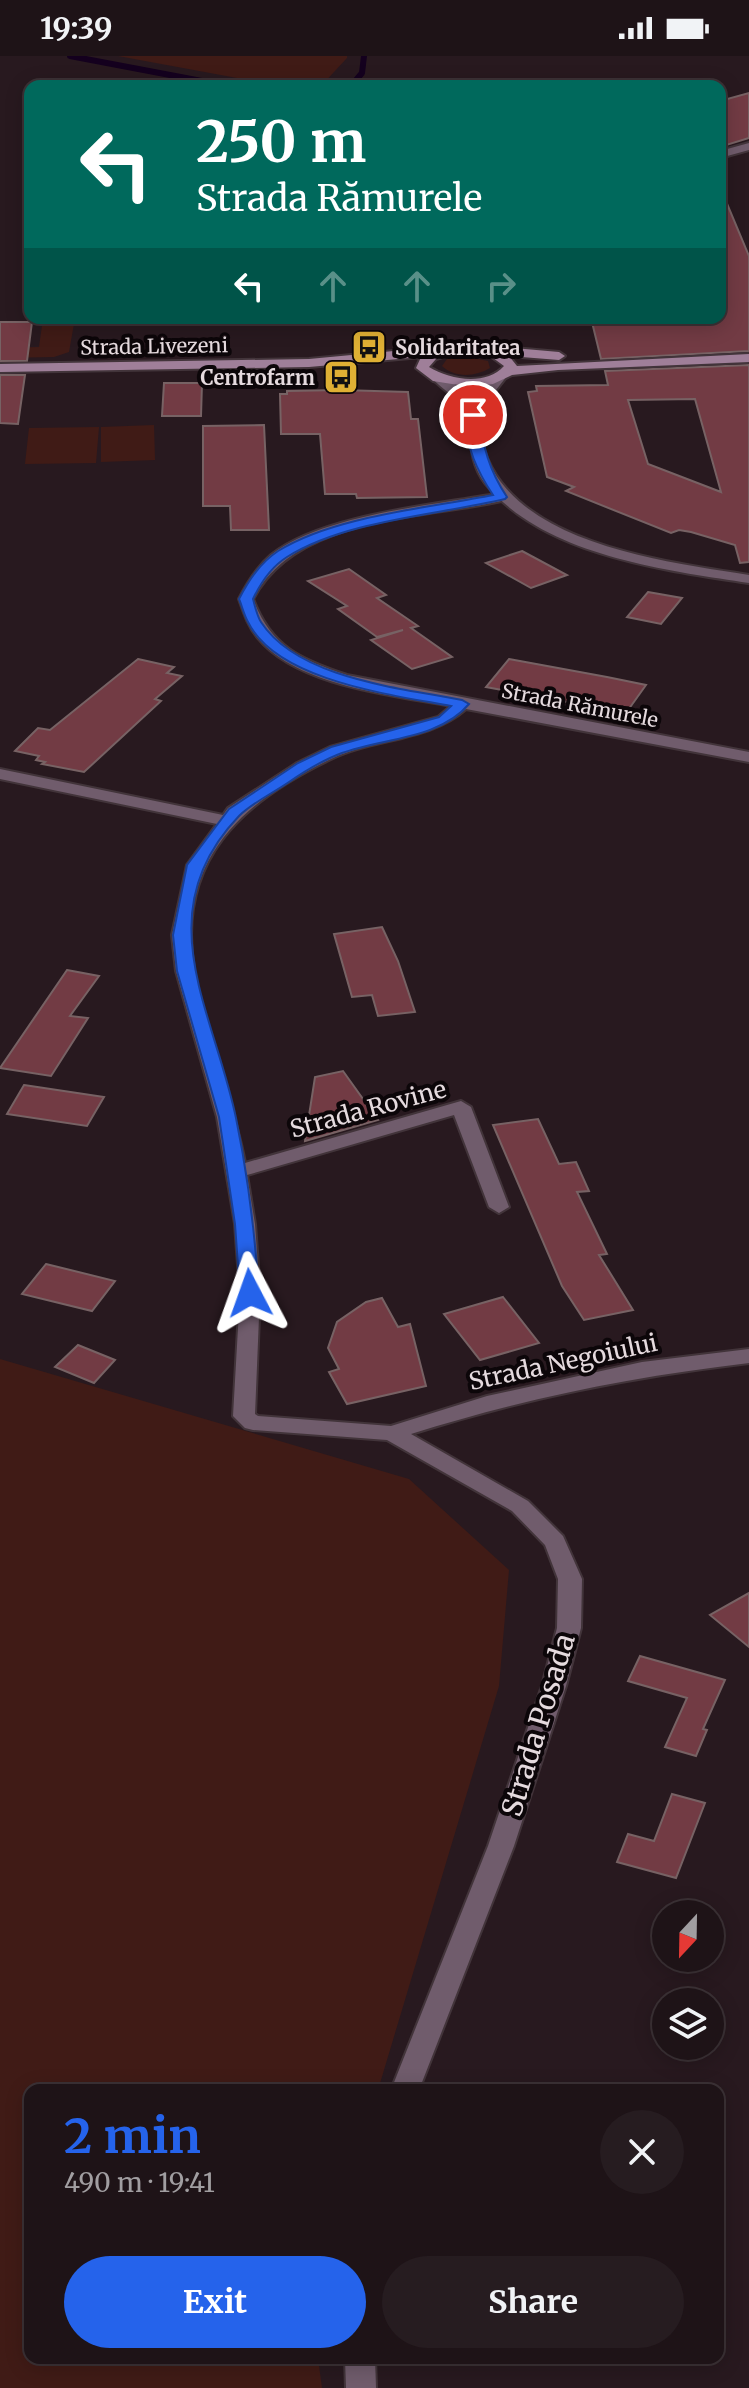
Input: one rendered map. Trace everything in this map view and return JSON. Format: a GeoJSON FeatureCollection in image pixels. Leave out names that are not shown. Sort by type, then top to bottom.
{"type":"FeatureCollection","features":[{"type":"Feature","properties":{"kind":"main road","name":"Strada Livezeni"},"geometry":{"type":"LineString","coordinates":[[0,368],[309,363],[462,349],[486,351]]}},
{"type":"Feature","properties":{"kind":"main road"},"geometry":{"type":"LineString","coordinates":[[486,351],[631,361]]}},
{"type":"Feature","properties":{"kind":"main road"},"geometry":{"type":"LineString","coordinates":[[486,351],[507,360],[511,365],[505,374]]}},
{"type":"Feature","properties":{"kind":"main road"},"geometry":{"type":"LineString","coordinates":[[433,376],[422,368],[423,362],[438,352]]}},
{"type":"Feature","properties":{"kind":"main road"},"geometry":{"type":"LineString","coordinates":[[505,374],[631,361],[749,358]]}},
{"type":"Feature","properties":{"kind":"main road","name":"Strada Livezeni"},"geometry":{"type":"LineString","coordinates":[[309,363],[471,383],[505,374]]}},
{"type":"Feature","properties":{"kind":"street"},"geometry":{"type":"LineString","coordinates":[[726,153],[749,146]]}},
{"type":"Feature","properties":{"kind":"street"},"geometry":{"type":"LineString","coordinates":[[473,415],[482,394],[505,374]]}},
{"type":"Feature","properties":{"kind":"street"},"geometry":{"type":"LineString","coordinates":[[433,376],[458,394],[473,415],[477,451],[485,474],[501,497],[533,518],[608,551],[671,567],[749,579]]}},
{"type":"Feature","properties":{"kind":"street","name":"Strada Rămurele"},"geometry":{"type":"LineString","coordinates":[[501,497],[328,532],[281,555],[258,576],[246,599],[255,623],[284,653],[312,667],[375,687],[749,757]]}},
{"type":"Feature","properties":{"kind":"street"},"geometry":{"type":"LineString","coordinates":[[392,1433],[253,1423],[244,1416],[250,1293],[245,1224],[227,1117],[185,971],[181,935],[195,865],[234,812],[303,766],[336,750],[444,720],[462,704]]}},
{"type":"Feature","properties":{"kind":"street"},"geometry":{"type":"LineString","coordinates":[[0,774],[227,821]]}},
{"type":"Feature","properties":{"kind":"street","name":"Strada Rovine"},"geometry":{"type":"LineString","coordinates":[[235,1172],[461,1107],[499,1207]]}},
{"type":"Feature","properties":{"kind":"street","name":"Strada Negoiului"},"geometry":{"type":"LineString","coordinates":[[392,1433],[487,1403],[642,1369],[749,1356]]}},
{"type":"Feature","properties":{"kind":"street","name":"Strada Posada"},"geometry":{"type":"LineString","coordinates":[[392,1433],[520,1506],[555,1541],[570,1579],[569,1628],[554,1686],[501,1846],[407,2084]]}},
{"type":"Feature","properties":{"kind":"street"},"geometry":{"type":"LineString","coordinates":[[360,2364],[361,2388]]}},
{"type":"Feature","properties":{"kind":"shaded area"},"geometry":{"type":"Polygon","coordinates":[[[118,56],[347,56],[327,80],[248,80],[118,56]]]}},
{"type":"Feature","properties":{"kind":"shaded area"},"geometry":{"type":"Polygon","coordinates":[[[42,324],[74,324],[69,352],[54,357],[0,358],[0,348],[39,347],[42,324]]]}},
{"type":"Feature","properties":{"kind":"shaded area"},"geometry":{"type":"Polygon","coordinates":[[[464,356],[488,361],[490,368],[465,375],[453,373],[442,366],[447,359],[464,356]]]}},
{"type":"Feature","properties":{"kind":"shaded area"},"geometry":{"type":"Polygon","coordinates":[[[154,425],[155,460],[101,462],[101,427],[154,425]]]}},
{"type":"Feature","properties":{"kind":"shaded area"},"geometry":{"type":"Polygon","coordinates":[[[99,427],[96,463],[25,464],[29,428],[99,427]]]}},
{"type":"Feature","properties":{"kind":"shaded area"},"geometry":{"type":"Polygon","coordinates":[[[0,1359],[409,1479],[509,1570],[499,1686],[380,2084],[24,2084],[24,2364],[319,2364],[322,2388],[0,2388],[0,1359]]]}},
{"type":"Feature","properties":{"kind":"building"},"geometry":{"type":"Polygon","coordinates":[[[749,93],[749,138],[726,145],[726,99],[749,93]]]}},
{"type":"Feature","properties":{"kind":"building"},"geometry":{"type":"Polygon","coordinates":[[[726,201],[749,256],[749,351],[601,359],[592,324],[726,324],[726,201]]]}},
{"type":"Feature","properties":{"kind":"building"},"geometry":{"type":"Polygon","coordinates":[[[0,322],[32,324],[27,361],[0,361],[0,322]]]}},
{"type":"Feature","properties":{"kind":"building"},"geometry":{"type":"Polygon","coordinates":[[[749,365],[749,562],[740,563],[735,545],[691,532],[679,530],[671,533],[566,491],[574,487],[547,477],[528,392],[537,391],[536,386],[608,385],[605,371],[749,365]],[[695,399],[628,400],[648,464],[721,492],[695,399]]]}},
{"type":"Feature","properties":{"kind":"building"},"geometry":{"type":"Polygon","coordinates":[[[0,375],[25,375],[18,424],[0,423],[0,375]]]}},
{"type":"Feature","properties":{"kind":"building"},"geometry":{"type":"Polygon","coordinates":[[[164,383],[202,383],[201,416],[162,416],[164,383]]]}},
{"type":"Feature","properties":{"kind":"building"},"geometry":{"type":"Polygon","coordinates":[[[287,391],[408,392],[411,419],[418,419],[427,497],[357,498],[356,494],[325,494],[320,434],[281,434],[280,394],[287,394],[287,391]]]}},
{"type":"Feature","properties":{"kind":"building"},"geometry":{"type":"Polygon","coordinates":[[[264,425],[269,530],[231,530],[230,506],[203,506],[203,426],[264,425]]]}},
{"type":"Feature","properties":{"kind":"building"},"geometry":{"type":"Polygon","coordinates":[[[522,551],[567,575],[531,588],[486,563],[522,551]]]}},
{"type":"Feature","properties":{"kind":"building"},"geometry":{"type":"Polygon","coordinates":[[[349,569],[386,595],[377,598],[418,626],[411,628],[452,657],[412,669],[371,640],[403,630],[377,637],[338,609],[347,606],[308,581],[349,569]]]}},
{"type":"Feature","properties":{"kind":"building"},"geometry":{"type":"Polygon","coordinates":[[[648,592],[682,598],[661,624],[627,617],[648,592]]]}},
{"type":"Feature","properties":{"kind":"building"},"geometry":{"type":"Polygon","coordinates":[[[138,659],[174,667],[167,673],[182,676],[155,699],[161,701],[84,772],[42,764],[45,762],[36,760],[39,756],[15,751],[38,728],[50,730],[138,659]]]}},
{"type":"Feature","properties":{"kind":"building"},"geometry":{"type":"Polygon","coordinates":[[[509,659],[646,685],[626,713],[486,687],[509,659]]]}},
{"type":"Feature","properties":{"kind":"building"},"geometry":{"type":"Polygon","coordinates":[[[382,927],[398,961],[415,1012],[378,1016],[372,995],[352,997],[334,934],[382,927]]]}},
{"type":"Feature","properties":{"kind":"building"},"geometry":{"type":"Polygon","coordinates":[[[67,970],[99,976],[70,1016],[88,1018],[51,1076],[0,1068],[67,970]]]}},
{"type":"Feature","properties":{"kind":"building"},"geometry":{"type":"Polygon","coordinates":[[[343,1071],[378,1120],[305,1141],[315,1077],[343,1071]]]}},
{"type":"Feature","properties":{"kind":"building"},"geometry":{"type":"Polygon","coordinates":[[[24,1085],[104,1097],[87,1126],[7,1114],[24,1085]]]}},
{"type":"Feature","properties":{"kind":"building"},"geometry":{"type":"Polygon","coordinates":[[[538,1119],[559,1164],[576,1162],[589,1191],[577,1192],[607,1254],[599,1255],[633,1310],[584,1320],[562,1286],[493,1125],[538,1119]]]}},
{"type":"Feature","properties":{"kind":"building"},"geometry":{"type":"Polygon","coordinates":[[[46,1264],[115,1281],[92,1311],[22,1294],[46,1264]]]}},
{"type":"Feature","properties":{"kind":"building"},"geometry":{"type":"Polygon","coordinates":[[[503,1297],[539,1343],[480,1360],[444,1314],[503,1297]]]}},
{"type":"Feature","properties":{"kind":"building"},"geometry":{"type":"Polygon","coordinates":[[[382,1298],[398,1327],[410,1324],[426,1386],[347,1404],[329,1372],[339,1369],[328,1348],[337,1322],[366,1302],[382,1298]]]}},
{"type":"Feature","properties":{"kind":"building"},"geometry":{"type":"Polygon","coordinates":[[[78,1345],[115,1360],[94,1383],[55,1367],[78,1345]]]}},
{"type":"Feature","properties":{"kind":"building"},"geometry":{"type":"Polygon","coordinates":[[[749,1593],[749,1647],[710,1615],[749,1593]]]}},
{"type":"Feature","properties":{"kind":"building"},"geometry":{"type":"Polygon","coordinates":[[[640,1656],[725,1680],[703,1729],[707,1730],[696,1756],[665,1747],[687,1698],[628,1681],[640,1656]]]}},
{"type":"Feature","properties":{"kind":"building"},"geometry":{"type":"Polygon","coordinates":[[[672,1794],[705,1803],[676,1878],[617,1862],[628,1834],[654,1841],[672,1794]]]}},
{"type":"Feature","properties":{"kind":"waterway"},"geometry":{"type":"LineString","coordinates":[[70,56],[196,80]]}},
{"type":"Feature","properties":{"kind":"waterway"},"geometry":{"type":"LineString","coordinates":[[356,80],[362,73],[364,56]]}},
{"type":"Feature","properties":{"kind":"place","name":"Solidaritatea"},"geometry":{"type":"Point","coordinates":[369,347]}},
{"type":"Feature","properties":{"kind":"place","name":"Centrofarm"},"geometry":{"type":"Point","coordinates":[341,377]}},
{"type":"Feature","properties":{"kind":"route"},"geometry":{"type":"LineString","coordinates":[[250,1293],[245,1224],[227,1117],[185,971],[181,935],[195,865],[234,812],[303,766],[336,750],[444,720],[462,704],[326,674],[284,653],[255,623],[246,599],[258,576],[281,555],[328,532],[501,497],[485,474],[477,451],[473,415]]}}]}
